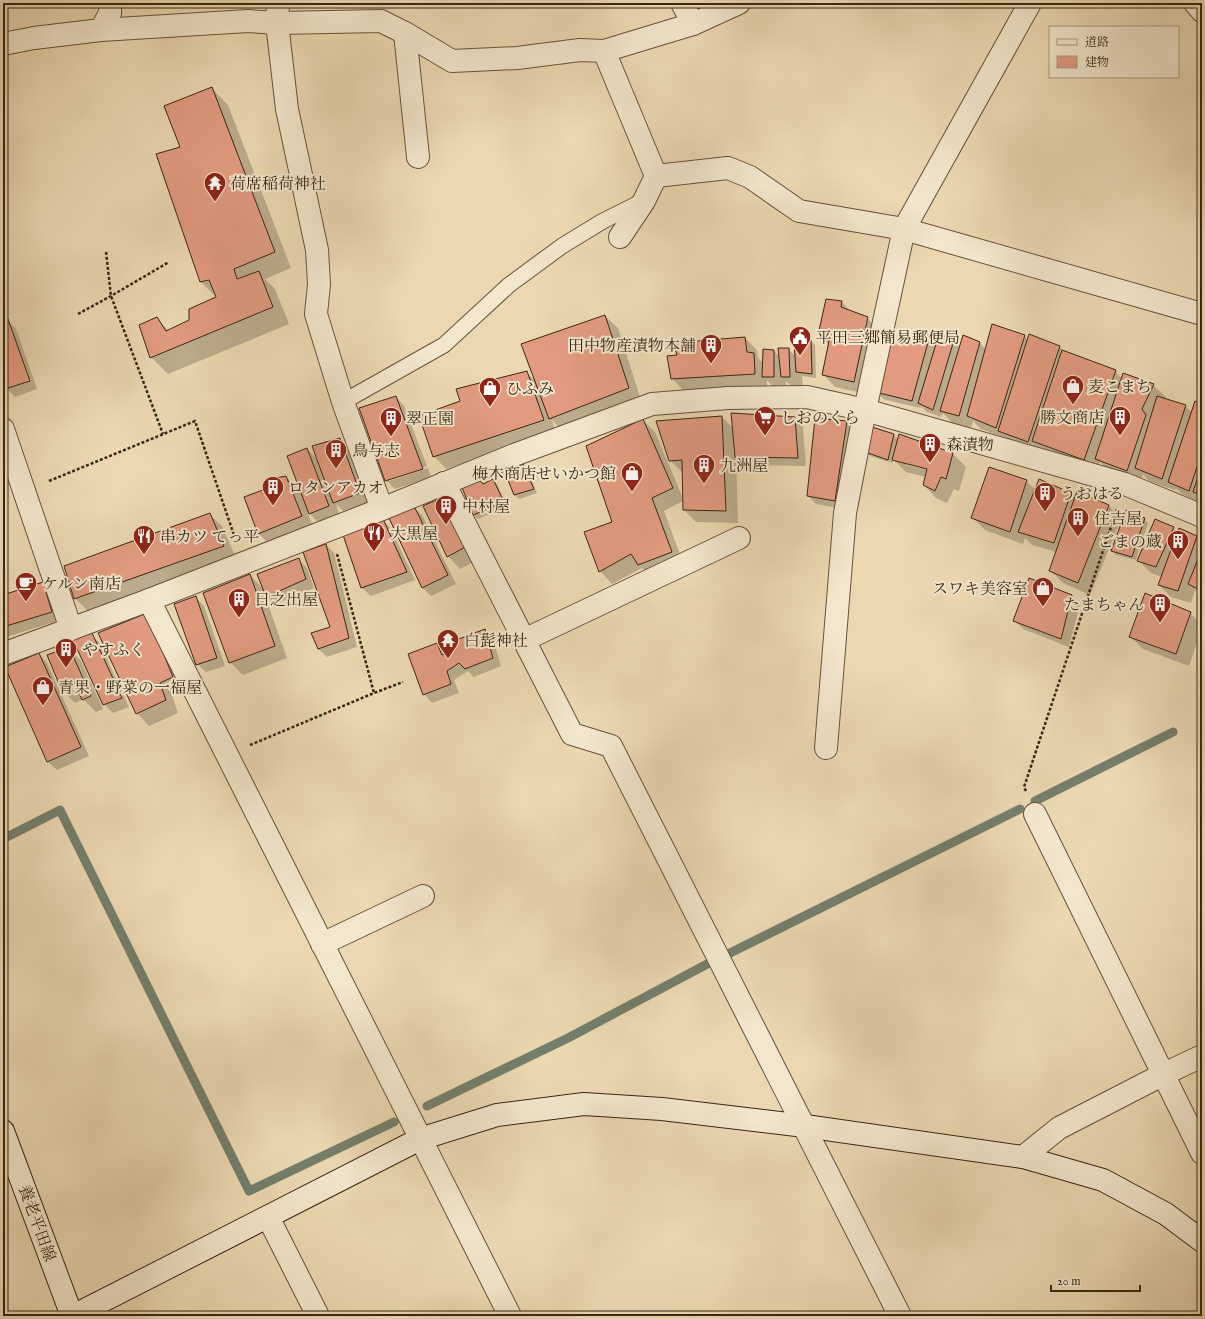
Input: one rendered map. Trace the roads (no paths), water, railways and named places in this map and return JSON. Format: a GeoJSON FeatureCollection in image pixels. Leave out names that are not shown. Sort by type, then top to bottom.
{"type":"FeatureCollection","features":[{"type":"Feature","properties":{"kind":"street"},"geometry":{"type":"LineString","coordinates":[[101,30],[110,13],[110,3]]}},
{"type":"Feature","properties":{"kind":"street"},"geometry":{"type":"LineString","coordinates":[[682,3],[692,24]]}},
{"type":"Feature","properties":{"kind":"street"},"geometry":{"type":"LineString","coordinates":[[3,44],[34,38],[101,30],[248,21],[278,13],[381,21],[405,33],[452,61],[517,58],[580,50],[604,51],[692,24],[739,3]]}},
{"type":"Feature","properties":{"kind":"street"},"geometry":{"type":"LineString","coordinates":[[826,748],[845,513],[865,410],[904,229],[1030,3]]}},
{"type":"Feature","properties":{"kind":"street"},"geometry":{"type":"LineString","coordinates":[[1195,3],[1202,11]]}},
{"type":"Feature","properties":{"kind":"street"},"geometry":{"type":"LineString","coordinates":[[278,13],[287,109],[317,250],[319,284],[316,314],[343,402],[382,509]]}},
{"type":"Feature","properties":{"kind":"street"},"geometry":{"type":"LineString","coordinates":[[405,33],[418,157]]}},
{"type":"Feature","properties":{"kind":"street"},"geometry":{"type":"LineString","coordinates":[[604,51],[656,176],[644,200],[620,237]]}},
{"type":"Feature","properties":{"kind":"street"},"geometry":{"type":"LineString","coordinates":[[656,176],[728,168],[750,177],[799,211],[904,229],[1202,314]]}},
{"type":"Feature","properties":{"kind":"street"},"geometry":{"type":"LineString","coordinates":[[3,654],[149,600],[382,509],[514,454],[652,404],[728,398],[807,397],[865,410],[1125,484],[1202,516]]}},
{"type":"Feature","properties":{"kind":"street"},"geometry":{"type":"LineString","coordinates":[[3,429],[71,628]]}},
{"type":"Feature","properties":{"kind":"street"},"geometry":{"type":"LineString","coordinates":[[444,483],[572,734],[611,746],[900,1316]]}},
{"type":"Feature","properties":{"kind":"street"},"geometry":{"type":"LineString","coordinates":[[524,640],[739,538]]}},
{"type":"Feature","properties":{"kind":"street"},"geometry":{"type":"LineString","coordinates":[[149,600],[510,1316]]}},
{"type":"Feature","properties":{"kind":"street"},"geometry":{"type":"LineString","coordinates":[[1035,814],[1202,1153]]}},
{"type":"Feature","properties":{"kind":"street"},"geometry":{"type":"LineString","coordinates":[[322,944],[423,896]]}},
{"type":"Feature","properties":{"kind":"street"},"geometry":{"type":"LineString","coordinates":[[1024,1157],[1058,1128],[1202,1056]]}},
{"type":"Feature","properties":{"kind":"street"},"geometry":{"type":"LineString","coordinates":[[73,1316],[420,1139],[497,1115],[584,1104],[662,1109],[805,1126],[1024,1157],[1103,1180],[1166,1214],[1202,1241]]}},
{"type":"Feature","properties":{"kind":"street","name":"養老平田線"},"geometry":{"type":"LineString","coordinates":[[3,1131],[73,1316]]}},
{"type":"Feature","properties":{"kind":"street"},"geometry":{"type":"LineString","coordinates":[[268,1217],[318,1316]]}},
{"type":"Feature","properties":{"kind":"lane"},"geometry":{"type":"LineString","coordinates":[[343,402],[444,345],[509,285],[562,246],[603,221],[644,200]]}},
{"type":"Feature","properties":{"kind":"waterway"},"geometry":{"type":"LineString","coordinates":[[1035,801],[1173,732]]}},
{"type":"Feature","properties":{"kind":"waterway"},"geometry":{"type":"LineString","coordinates":[[728,954],[1020,809]]}},
{"type":"Feature","properties":{"kind":"waterway"},"geometry":{"type":"LineString","coordinates":[[3,839],[60,810],[249,1191],[394,1122]]}},
{"type":"Feature","properties":{"kind":"waterway"},"geometry":{"type":"LineString","coordinates":[[427,1106],[568,1038],[711,962]]}},
{"type":"Feature","properties":{"kind":"place","name":"荷席稲荷神社"},"geometry":{"type":"Point","coordinates":[215,202]}},
{"type":"Feature","properties":{"kind":"place","name":"平田三郷簡易郵便局"},"geometry":{"type":"Point","coordinates":[800,356]}},
{"type":"Feature","properties":{"kind":"place","name":"田中物産漬物本舗"},"geometry":{"type":"Point","coordinates":[711,364]}},
{"type":"Feature","properties":{"kind":"place","name":"麦こまち"},"geometry":{"type":"Point","coordinates":[1073,406]}},
{"type":"Feature","properties":{"kind":"place","name":"ひふみ"},"geometry":{"type":"Point","coordinates":[490,408]}},
{"type":"Feature","properties":{"kind":"place","name":"しおのくら"},"geometry":{"type":"Point","coordinates":[765,436]}},
{"type":"Feature","properties":{"kind":"place","name":"勝文商店"},"geometry":{"type":"Point","coordinates":[1120,436]}},
{"type":"Feature","properties":{"kind":"place","name":"翠正園"},"geometry":{"type":"Point","coordinates":[391,438]}},
{"type":"Feature","properties":{"kind":"place","name":"森漬物"},"geometry":{"type":"Point","coordinates":[930,464]}},
{"type":"Feature","properties":{"kind":"place","name":"鳥与志"},"geometry":{"type":"Point","coordinates":[336,470]}},
{"type":"Feature","properties":{"kind":"place","name":"九洲屋"},"geometry":{"type":"Point","coordinates":[704,484]}},
{"type":"Feature","properties":{"kind":"place","name":"梅木商店せいかつ館"},"geometry":{"type":"Point","coordinates":[632,492]}},
{"type":"Feature","properties":{"kind":"place","name":"ロタンアカオ"},"geometry":{"type":"Point","coordinates":[273,506]}},
{"type":"Feature","properties":{"kind":"place","name":"うおはる"},"geometry":{"type":"Point","coordinates":[1045,512]}},
{"type":"Feature","properties":{"kind":"place","name":"中村屋"},"geometry":{"type":"Point","coordinates":[446,526]}},
{"type":"Feature","properties":{"kind":"place","name":"住吉屋"},"geometry":{"type":"Point","coordinates":[1078,538]}},
{"type":"Feature","properties":{"kind":"place","name":"大黒屋"},"geometry":{"type":"Point","coordinates":[374,552]}},
{"type":"Feature","properties":{"kind":"place","name":"串カツ てっ平"},"geometry":{"type":"Point","coordinates":[144,556]}},
{"type":"Feature","properties":{"kind":"place","name":"ごまの蔵"},"geometry":{"type":"Point","coordinates":[1178,560]}},
{"type":"Feature","properties":{"kind":"place","name":"ケルン南店"},"geometry":{"type":"Point","coordinates":[26,602]}},
{"type":"Feature","properties":{"kind":"place","name":"スワキ美容室"},"geometry":{"type":"Point","coordinates":[1043,608]}},
{"type":"Feature","properties":{"kind":"place","name":"日之出屋"},"geometry":{"type":"Point","coordinates":[239,618]}},
{"type":"Feature","properties":{"kind":"place","name":"たまちゃん"},"geometry":{"type":"Point","coordinates":[1160,624]}},
{"type":"Feature","properties":{"kind":"place","name":"白髭神社"},"geometry":{"type":"Point","coordinates":[448,660]}},
{"type":"Feature","properties":{"kind":"place","name":"やすふく"},"geometry":{"type":"Point","coordinates":[66,668]}},
{"type":"Feature","properties":{"kind":"place","name":"青果・野菜の一福屋"},"geometry":{"type":"Point","coordinates":[43,706]}}]}
